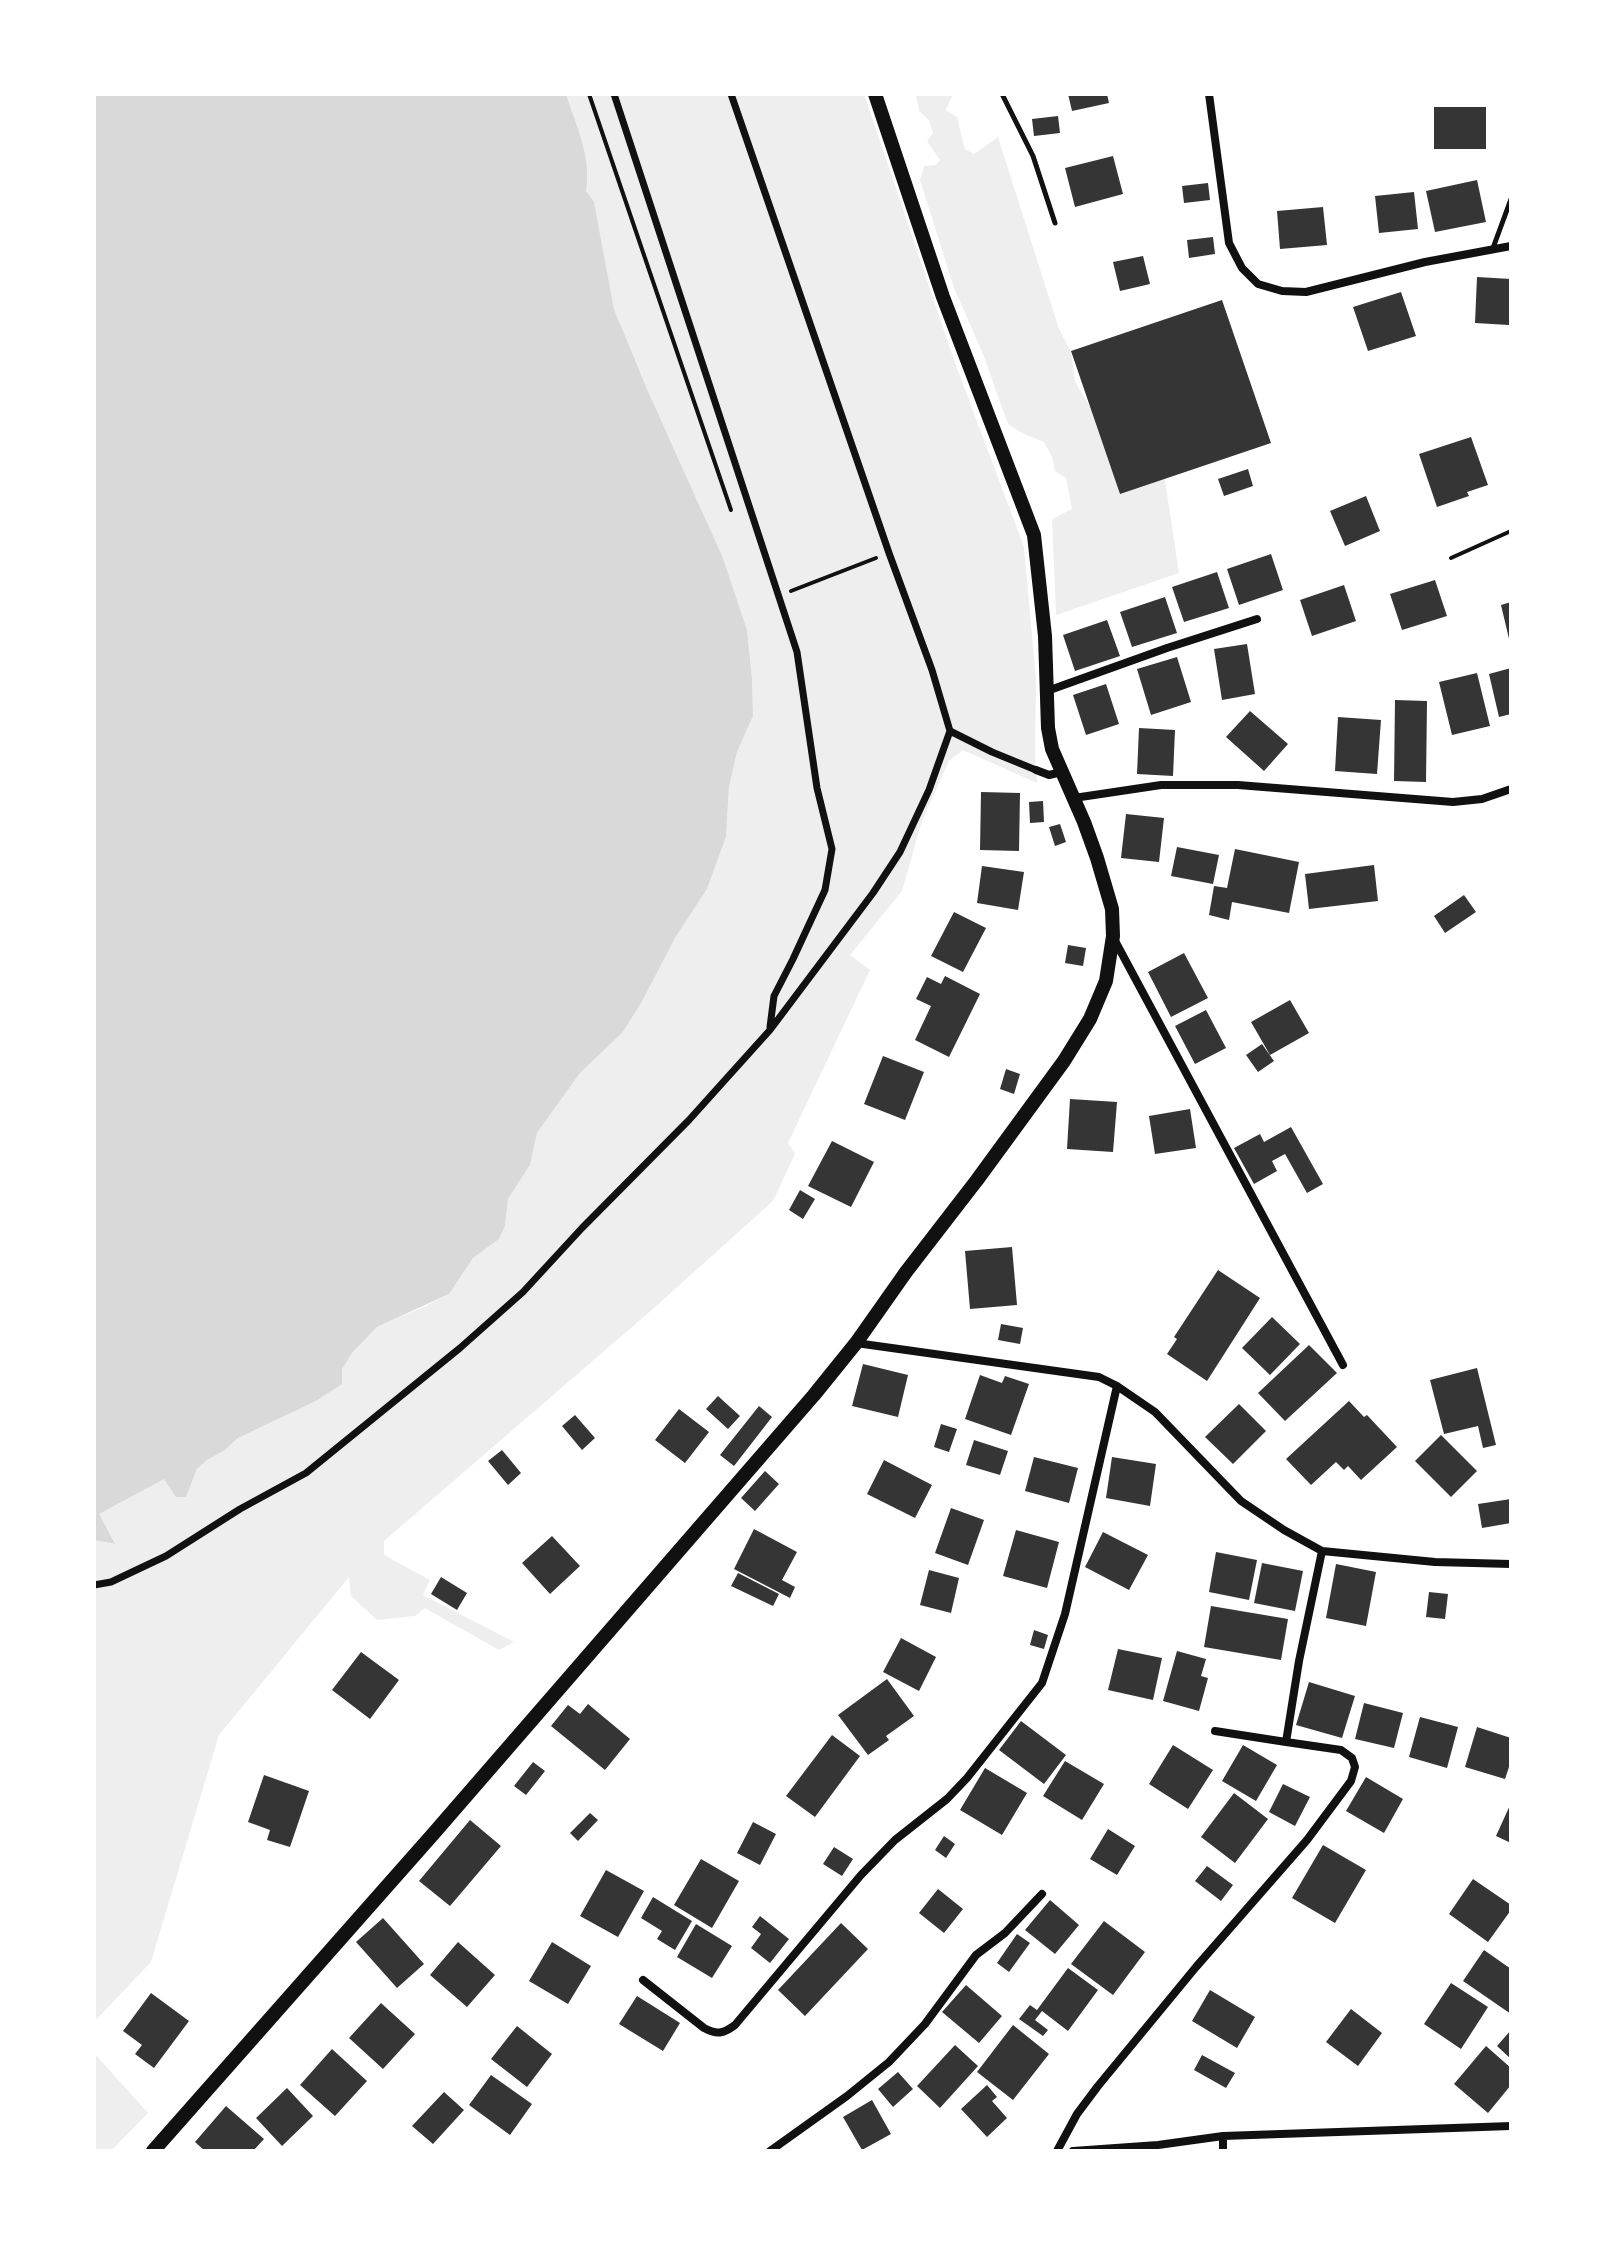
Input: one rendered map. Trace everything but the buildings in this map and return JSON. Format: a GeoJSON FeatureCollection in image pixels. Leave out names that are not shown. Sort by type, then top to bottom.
{"type":"FeatureCollection","features":[{"type":"Feature","properties":{"kind":"street"},"geometry":{"type":"LineString","coordinates":[[614,94],[797,652],[817,788],[832,849],[825,890],[774,996],[770,1030]]}},
{"type":"Feature","properties":{"kind":"street"},"geometry":{"type":"LineString","coordinates":[[94,1585],[111,1582],[166,1556],[240,1509],[306,1473],[460,1348],[523,1292],[689,1120],[770,1030],[900,852],[929,790],[950,731],[932,670],[731,94]]}},
{"type":"Feature","properties":{"kind":"street"},"geometry":{"type":"LineString","coordinates":[[153,2151],[814,1395],[856,1343],[1071,1050],[1090,1019],[1106,981],[1113,936],[1112,909],[1084,822],[1052,749],[1048,728],[1045,636],[1034,535],[943,297],[875,94]]}},
{"type":"Feature","properties":{"kind":"street"},"geometry":{"type":"LineString","coordinates":[[1209,94],[1229,243],[1242,268],[1258,284],[1282,291],[1306,292],[1425,262],[1511,246]]}},
{"type":"Feature","properties":{"kind":"street"},"geometry":{"type":"LineString","coordinates":[[1047,691],[1257,619]]}},
{"type":"Feature","properties":{"kind":"street"},"geometry":{"type":"LineString","coordinates":[[950,731],[1049,775],[1062,772]]}},
{"type":"Feature","properties":{"kind":"street"},"geometry":{"type":"LineString","coordinates":[[1074,798],[1161,785],[1222,785],[1453,802],[1482,799],[1511,789]]}},
{"type":"Feature","properties":{"kind":"street"},"geometry":{"type":"LineString","coordinates":[[1113,936],[1343,1365]]}},
{"type":"Feature","properties":{"kind":"street"},"geometry":{"type":"LineString","coordinates":[[856,1343],[1099,1377],[1155,1412],[1241,1501],[1322,1551],[1435,1562],[1511,1564]]}},
{"type":"Feature","properties":{"kind":"street"},"geometry":{"type":"LineString","coordinates":[[643,1980],[704,2028],[715,2034],[725,2033],[861,1875],[895,1840],[947,1799],[1014,1720],[1042,1683],[1062,1626],[1117,1386]]}},
{"type":"Feature","properties":{"kind":"street"},"geometry":{"type":"LineString","coordinates":[[1286,1742],[1322,1551]]}},
{"type":"Feature","properties":{"kind":"street"},"geometry":{"type":"LineString","coordinates":[[1057,2151],[1077,2114],[1098,2086],[1196,1967],[1297,1852],[1351,1781],[1355,1767],[1352,1758],[1341,1750],[1215,1731]]}},
{"type":"Feature","properties":{"kind":"street"},"geometry":{"type":"LineString","coordinates":[[770,2151],[889,2062],[925,2024],[976,1955],[1005,1933],[1042,1894]]}},
{"type":"Feature","properties":{"kind":"street"},"geometry":{"type":"LineString","coordinates":[[1073,2151],[1158,2145],[1223,2136],[1511,2126]]}},
{"type":"Feature","properties":{"kind":"street"},"geometry":{"type":"LineString","coordinates":[[1223,2136],[1223,2151]]}},
{"type":"Feature","properties":{"kind":"lane"},"geometry":{"type":"LineString","coordinates":[[1002,94],[1033,156],[1055,223]]}},
{"type":"Feature","properties":{"kind":"lane"},"geometry":{"type":"LineString","coordinates":[[1493,248],[1511,199]]}},
{"type":"Feature","properties":{"kind":"path"},"geometry":{"type":"LineString","coordinates":[[589,94],[736,523]]}},
{"type":"Feature","properties":{"kind":"path"},"geometry":{"type":"LineString","coordinates":[[1451,558],[1511,531]]}},
{"type":"Feature","properties":{"kind":"path"},"geometry":{"type":"LineString","coordinates":[[779,596],[889,553]]}},
{"type":"Feature","properties":{"kind":"shaded area"},"geometry":{"type":"Polygon","coordinates":[[[94,94],[566,94],[585,154],[586,191],[594,202],[614,309],[723,558],[747,630],[753,716],[737,752],[729,787],[726,837],[707,889],[675,938],[622,1033],[580,1073],[537,1133],[530,1165],[508,1199],[505,1226],[499,1239],[473,1258],[449,1294],[377,1327],[352,1353],[342,1369],[342,1384],[316,1401],[238,1438],[207,1460],[197,1469],[186,1497],[176,1497],[164,1479],[99,1514],[115,1544],[94,1540],[94,94]]]}},
{"type":"Feature","properties":{"kind":"shaded area"},"geometry":{"type":"Polygon","coordinates":[[[566,94],[864,94],[954,360],[1024,547],[1036,679],[1037,783],[963,750],[949,761],[922,821],[902,891],[850,955],[870,970],[788,1143],[795,1154],[773,1201],[384,1541],[384,1555],[430,1580],[423,1595],[514,1642],[499,1650],[425,1608],[415,1616],[377,1620],[351,1596],[349,1577],[219,1735],[151,1962],[94,2022],[94,1540],[113,1544],[98,1514],[165,1478],[176,1497],[186,1497],[197,1469],[207,1460],[238,1438],[316,1401],[341,1384],[341,1369],[377,1327],[449,1294],[473,1258],[499,1239],[505,1226],[508,1199],[530,1165],[537,1133],[580,1073],[622,1033],[675,938],[707,889],[726,837],[729,787],[737,752],[753,716],[747,630],[723,558],[614,309],[594,203],[586,192],[585,154],[566,94]]]}},
{"type":"Feature","properties":{"kind":"shaded area"},"geometry":{"type":"Polygon","coordinates":[[[916,94],[953,94],[946,110],[957,117],[965,149],[974,154],[998,137],[1059,329],[1071,351],[1075,382],[1127,468],[1164,474],[1179,573],[1056,615],[1052,519],[1072,509],[1066,478],[1055,471],[1044,442],[1008,424],[983,354],[954,288],[920,180],[924,166],[936,165],[940,160],[927,141],[933,133],[929,120],[919,111],[916,94]]]}},
{"type":"Feature","properties":{"kind":"shaded area"},"geometry":{"type":"Polygon","coordinates":[[[94,2053],[148,2113],[111,2151],[94,2151],[94,2053]]]}}]}
